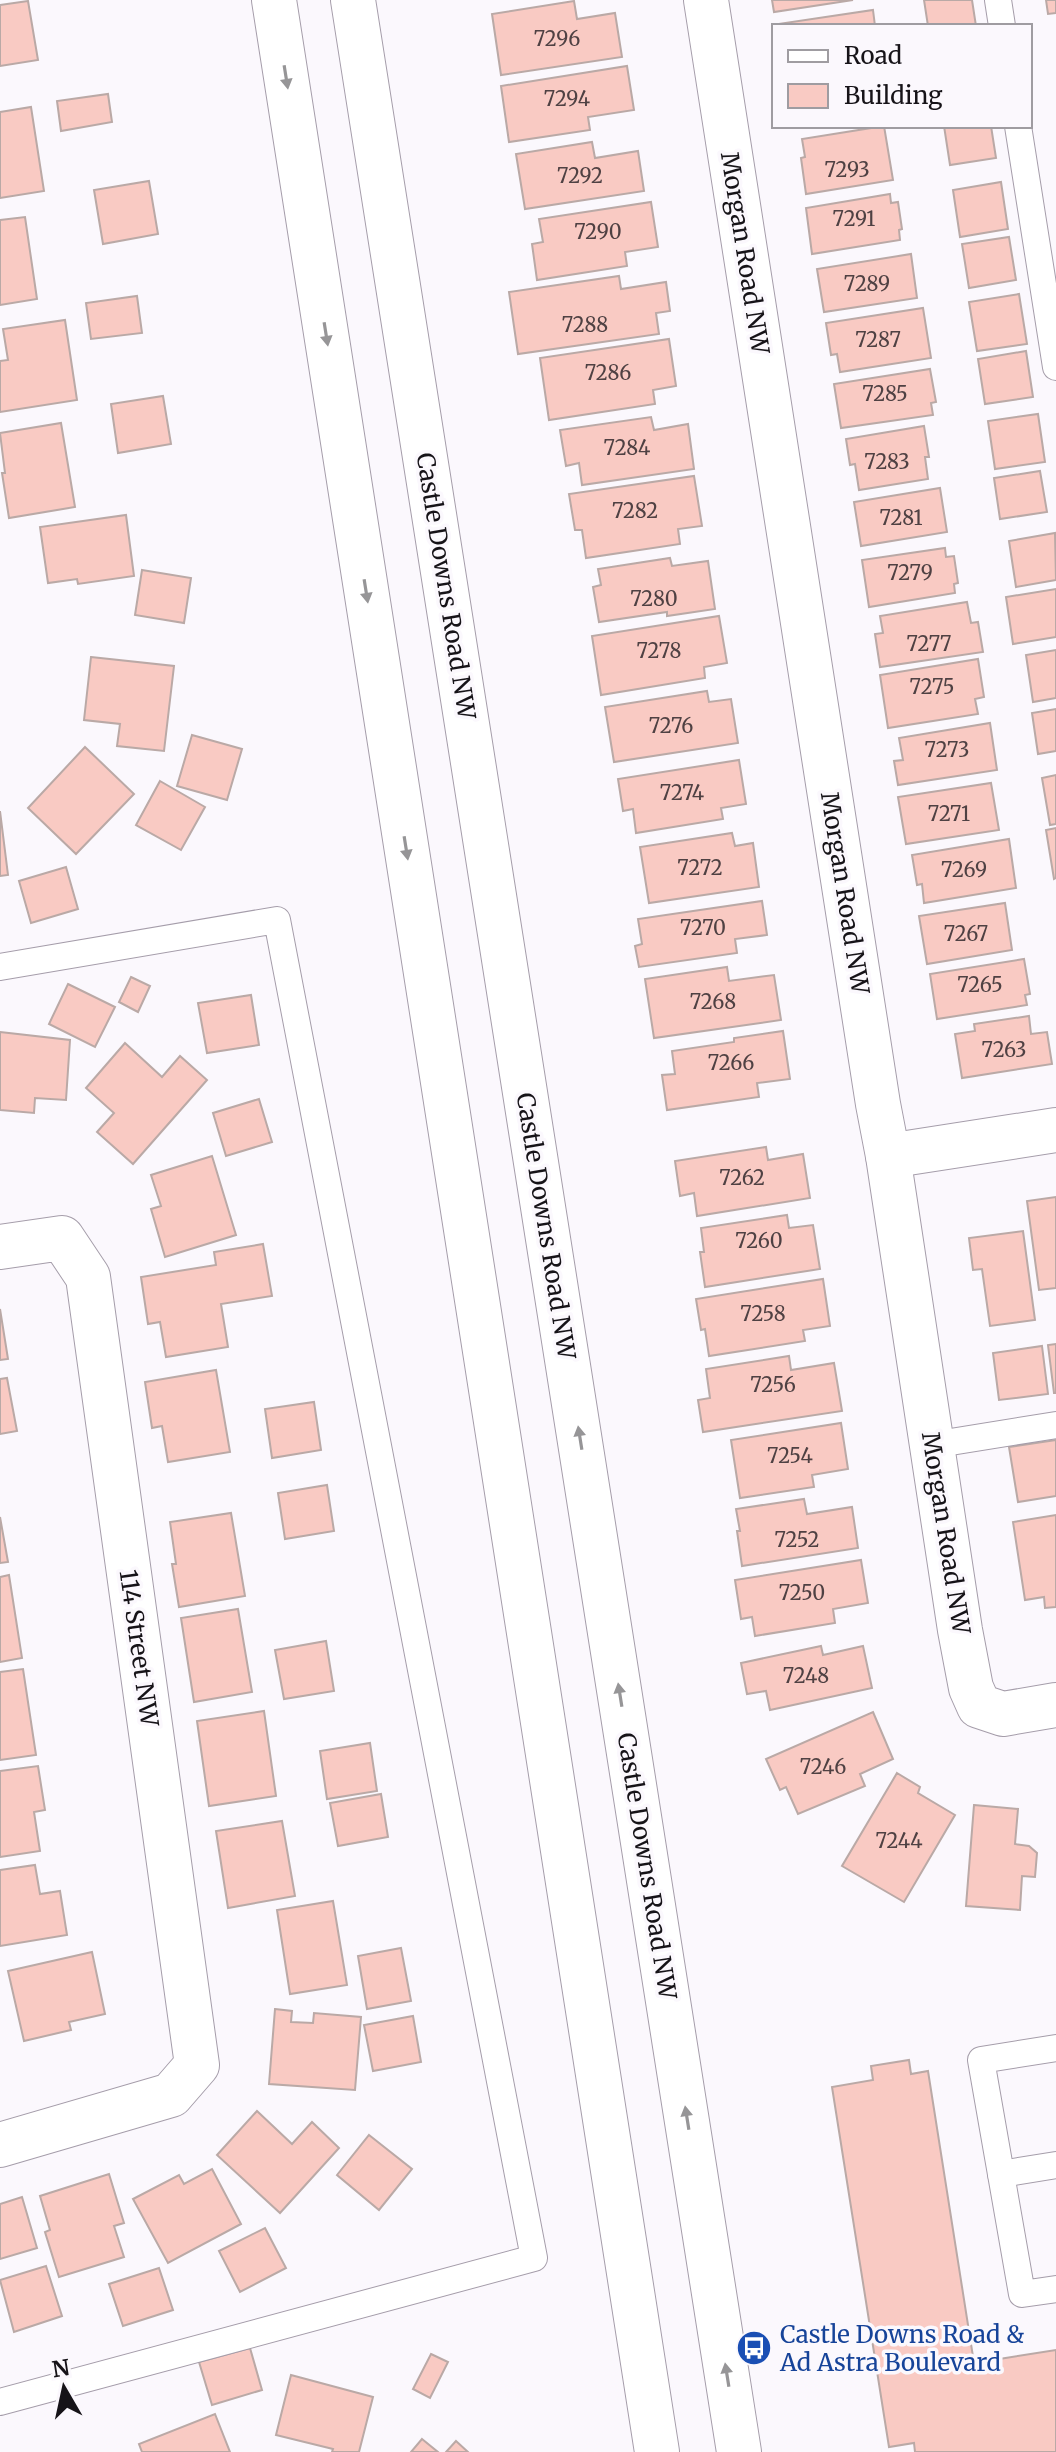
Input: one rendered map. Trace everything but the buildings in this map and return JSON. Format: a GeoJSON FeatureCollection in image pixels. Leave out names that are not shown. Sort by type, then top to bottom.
{"type":"FeatureCollection","features":[{"type":"Feature","properties":{"kind":"main road"},"geometry":{"type":"LineString","coordinates":[[274,0],[657,2452]]}},
{"type":"Feature","properties":{"kind":"main road","name":"Castle Downs Road NW"},"geometry":{"type":"LineString","coordinates":[[353,0],[739,2452]]}},
{"type":"Feature","properties":{"kind":"main road","name":"Morgan Road NW"},"geometry":{"type":"LineString","coordinates":[[706,0],[971,1688],[979,1706],[1003,1714],[1056,1705]]}},
{"type":"Feature","properties":{"kind":"main road"},"geometry":{"type":"LineString","coordinates":[[888,1156],[1056,1130]]}},
{"type":"Feature","properties":{"kind":"main road","name":"114 Street NW"},"geometry":{"type":"LineString","coordinates":[[0,1247],[62,1238],[88,1277],[197,2065],[171,2095],[0,2145]]}},
{"type":"Feature","properties":{"kind":"lane"},"geometry":{"type":"LineString","coordinates":[[998,0],[1002,24]]}},
{"type":"Feature","properties":{"kind":"lane"},"geometry":{"type":"LineString","coordinates":[[1018,128],[1056,367]]}},
{"type":"Feature","properties":{"kind":"lane"},"geometry":{"type":"LineString","coordinates":[[0,967],[277,920],[534,2258],[0,2402]]}},
{"type":"Feature","properties":{"kind":"lane"},"geometry":{"type":"LineString","coordinates":[[932,1445],[1056,1425]]}},
{"type":"Feature","properties":{"kind":"lane"},"geometry":{"type":"LineString","coordinates":[[1056,2048],[981,2060],[1022,2294],[1056,2289]]}},
{"type":"Feature","properties":{"kind":"lane"},"geometry":{"type":"LineString","coordinates":[[1001,2174],[1056,2165]]}},
{"type":"Feature","properties":{"kind":"place","name":"Castle Downs Road & Ad Astra Boulevard"},"geometry":{"type":"Point","coordinates":[754,2348]}}]}
